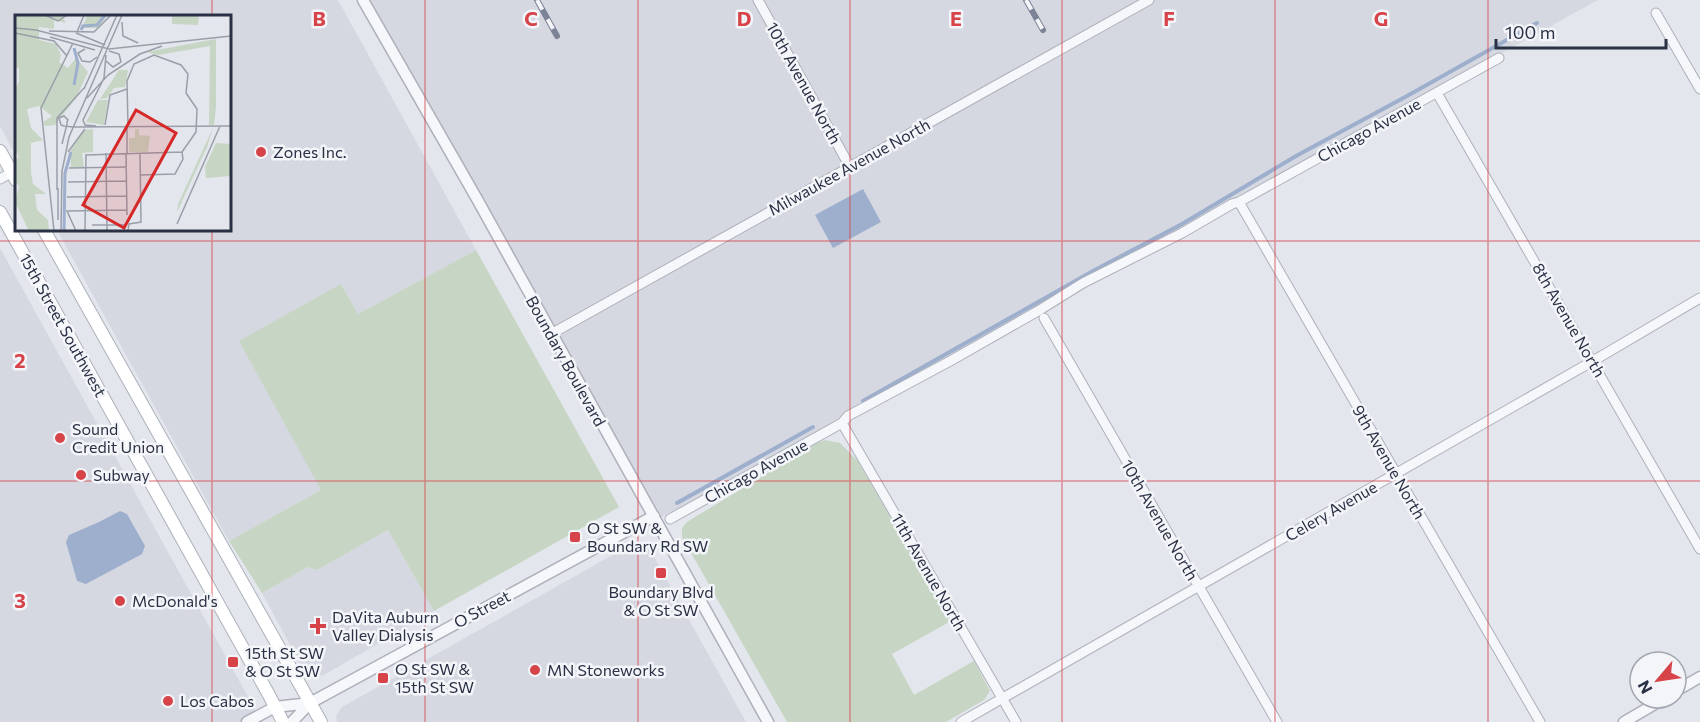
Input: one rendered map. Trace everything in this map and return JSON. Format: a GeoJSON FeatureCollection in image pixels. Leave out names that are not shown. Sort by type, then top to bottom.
{"type":"FeatureCollection","features":[{"type":"Feature","properties":{"kind":"main road"},"geometry":{"type":"LineString","coordinates":[[0,151],[15,174]]}},
{"type":"Feature","properties":{"kind":"main road","name":"15th Street Southwest"},"geometry":{"type":"LineString","coordinates":[[0,212],[283,722]]}},
{"type":"Feature","properties":{"kind":"main road","name":"15th Street Southwest"},"geometry":{"type":"LineString","coordinates":[[45,231],[321,722]]}},
{"type":"Feature","properties":{"kind":"street","name":"Boundary Boulevard"},"geometry":{"type":"LineString","coordinates":[[363,0],[477,199],[768,722]]}},
{"type":"Feature","properties":{"kind":"street","name":"10th Avenue North"},"geometry":{"type":"LineString","coordinates":[[758,0],[849,166]]}},
{"type":"Feature","properties":{"kind":"street","name":"Milwaukee Avenue North"},"geometry":{"type":"LineString","coordinates":[[551,334],[1149,0]]}},
{"type":"Feature","properties":{"kind":"street"},"geometry":{"type":"LineString","coordinates":[[1656,13],[1700,89]]}},
{"type":"Feature","properties":{"kind":"street","name":"Chicago Avenue"},"geometry":{"type":"LineString","coordinates":[[670,519],[842,423],[848,416],[1038,311],[1083,283],[1172,239],[1499,58]]}},
{"type":"Feature","properties":{"kind":"street","name":"8th Avenue North"},"geometry":{"type":"LineString","coordinates":[[1437,93],[1700,549]]}},
{"type":"Feature","properties":{"kind":"street"},"geometry":{"type":"LineString","coordinates":[[0,179],[15,174]]}},
{"type":"Feature","properties":{"kind":"street","name":"9th Avenue North"},"geometry":{"type":"LineString","coordinates":[[1239,202],[1540,722]]}},
{"type":"Feature","properties":{"kind":"street","name":"Celery Avenue"},"geometry":{"type":"LineString","coordinates":[[961,722],[1700,298]]}},
{"type":"Feature","properties":{"kind":"street","name":"10th Avenue North"},"geometry":{"type":"LineString","coordinates":[[1044,318],[1277,722]]}},
{"type":"Feature","properties":{"kind":"street","name":"11th Avenue North"},"geometry":{"type":"LineString","coordinates":[[842,423],[1016,722]]}},
{"type":"Feature","properties":{"kind":"street","name":"O Street"},"geometry":{"type":"LineString","coordinates":[[292,722],[310,703],[654,516]]}},
{"type":"Feature","properties":{"kind":"street","name":"O Street"},"geometry":{"type":"LineString","coordinates":[[275,707],[310,703]]}},
{"type":"Feature","properties":{"kind":"street"},"geometry":{"type":"LineString","coordinates":[[247,722],[275,707]]}},
{"type":"Feature","properties":{"kind":"street"},"geometry":{"type":"LineString","coordinates":[[1624,722],[1644,710]]}},
{"type":"Feature","properties":{"kind":"shaded area"},"geometry":{"type":"Polygon","coordinates":[[[0,0],[338,0],[476,250],[358,314],[342,285],[321,490],[229,541],[58,231],[231,231],[231,15],[15,15],[15,154],[0,126],[0,0]]]}},
{"type":"Feature","properties":{"kind":"shaded area"},"geometry":{"type":"Polygon","coordinates":[[[365,0],[1598,0],[656,520],[365,0]]]}},
{"type":"Feature","properties":{"kind":"shaded area"},"geometry":{"type":"Polygon","coordinates":[[[0,248],[262,722],[0,722],[0,248]]]}},
{"type":"Feature","properties":{"kind":"shaded area"},"geometry":{"type":"Polygon","coordinates":[[[388,530],[434,611],[324,675],[310,674],[303,669],[262,593],[308,567],[317,570],[388,530]]]}},
{"type":"Feature","properties":{"kind":"shaded area"},"geometry":{"type":"Polygon","coordinates":[[[641,542],[648,546],[746,722],[337,722],[336,716],[342,707],[634,543],[641,542]]]}},
{"type":"Feature","properties":{"kind":"green space"},"geometry":{"type":"Polygon","coordinates":[[[476,250],[619,507],[434,611],[388,530],[317,570],[308,567],[262,593],[229,541],[321,490],[239,341],[341,284],[358,314],[476,250]]]}},
{"type":"Feature","properties":{"kind":"green space"},"geometry":{"type":"Polygon","coordinates":[[[825,440],[840,443],[857,460],[951,621],[892,654],[914,695],[974,661],[990,691],[984,700],[946,722],[787,722],[682,537],[682,528],[687,522],[825,440]]]}},
{"type":"Feature","properties":{"kind":"water"},"geometry":{"type":"Polygon","coordinates":[[[863,189],[881,222],[833,248],[815,215],[863,189]]]}},
{"type":"Feature","properties":{"kind":"water"},"geometry":{"type":"Polygon","coordinates":[[[120,511],[127,514],[145,546],[142,554],[86,584],[77,581],[66,542],[69,535],[120,511]]]}},
{"type":"Feature","properties":{"kind":"waterway"},"geometry":{"type":"LineString","coordinates":[[863,401],[1093,271],[1182,224],[1296,156],[1537,23]]}},
{"type":"Feature","properties":{"kind":"waterway"},"geometry":{"type":"LineString","coordinates":[[677,503],[813,427]]}},
{"type":"Feature","properties":{"kind":"railway"},"geometry":{"type":"LineString","coordinates":[[537,0],[557,36]]}},
{"type":"Feature","properties":{"kind":"railway"},"geometry":{"type":"LineString","coordinates":[[1026,0],[1043,30]]}},
{"type":"Feature","properties":{"kind":"place","name":"Zones Inc."},"geometry":{"type":"Point","coordinates":[261,152]}},
{"type":"Feature","properties":{"kind":"place","name":"Sound Credit Union"},"geometry":{"type":"Point","coordinates":[60,438]}},
{"type":"Feature","properties":{"kind":"place","name":"Subway"},"geometry":{"type":"Point","coordinates":[81,475]}},
{"type":"Feature","properties":{"kind":"place","name":"O St SW & Boundary Rd SW"},"geometry":{"type":"Point","coordinates":[575,537]}},
{"type":"Feature","properties":{"kind":"place","name":"Boundary Blvd & O St SW"},"geometry":{"type":"Point","coordinates":[661,573]}},
{"type":"Feature","properties":{"kind":"place","name":"McDonald's"},"geometry":{"type":"Point","coordinates":[120,601]}},
{"type":"Feature","properties":{"kind":"place","name":"DaVita Auburn Valley Dialysis"},"geometry":{"type":"Point","coordinates":[318,626]}},
{"type":"Feature","properties":{"kind":"place","name":"15th St SW & O St SW"},"geometry":{"type":"Point","coordinates":[233,662]}},
{"type":"Feature","properties":{"kind":"place","name":"MN Stoneworks"},"geometry":{"type":"Point","coordinates":[535,670]}},
{"type":"Feature","properties":{"kind":"place","name":"O St SW & 15th St SW"},"geometry":{"type":"Point","coordinates":[383,678]}},
{"type":"Feature","properties":{"kind":"place","name":"Los Cabos"},"geometry":{"type":"Point","coordinates":[168,701]}}]}
